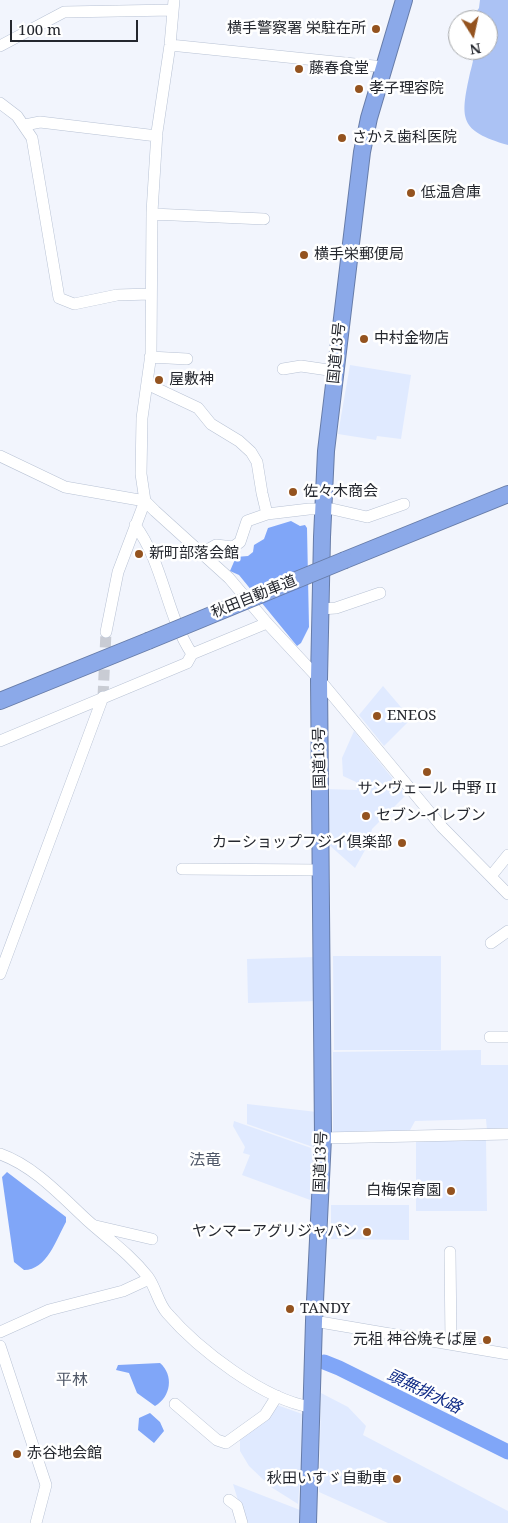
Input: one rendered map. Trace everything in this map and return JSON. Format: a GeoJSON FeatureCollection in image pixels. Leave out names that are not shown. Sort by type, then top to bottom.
{"type":"FeatureCollection","features":[{"type":"Feature","properties":{"kind":"highway","name":"国道13号"},"geometry":{"type":"LineString","coordinates":[[308,1523],[314,1321],[323,1138],[319,679],[326,451],[362,152],[404,0]]}},
{"type":"Feature","properties":{"kind":"highway","name":"秋田自動車道"},"geometry":{"type":"LineString","coordinates":[[0,701],[508,494]]}},
{"type":"Feature","properties":{"kind":"street"},"geometry":{"type":"LineString","coordinates":[[0,46],[64,12],[94,5],[174,5],[157,136],[152,214],[150,357],[141,427],[140,474],[144,501],[118,572],[106,632]]}},
{"type":"Feature","properties":{"kind":"street"},"geometry":{"type":"LineString","coordinates":[[170,45],[384,67]]}},
{"type":"Feature","properties":{"kind":"street"},"geometry":{"type":"LineString","coordinates":[[0,104],[17,116],[25,125],[32,138],[59,298],[74,304],[117,296],[150,294]]}},
{"type":"Feature","properties":{"kind":"street"},"geometry":{"type":"LineString","coordinates":[[25,125],[40,122],[157,136]]}},
{"type":"Feature","properties":{"kind":"street"},"geometry":{"type":"LineString","coordinates":[[152,214],[264,219]]}},
{"type":"Feature","properties":{"kind":"street"},"geometry":{"type":"LineString","coordinates":[[150,357],[187,359]]}},
{"type":"Feature","properties":{"kind":"street"},"geometry":{"type":"LineString","coordinates":[[283,370],[301,366],[335,371]]}},
{"type":"Feature","properties":{"kind":"street"},"geometry":{"type":"LineString","coordinates":[[147,384],[198,408],[211,424],[239,441],[251,452],[257,462],[262,494],[268,514]]}},
{"type":"Feature","properties":{"kind":"street"},"geometry":{"type":"LineString","coordinates":[[0,456],[65,487],[144,501],[229,578],[267,623],[319,679],[442,827],[508,894]]}},
{"type":"Feature","properties":{"kind":"street"},"geometry":{"type":"LineString","coordinates":[[202,553],[216,545],[233,547],[240,542],[247,521],[268,514],[323,509],[368,517],[404,504]]}},
{"type":"Feature","properties":{"kind":"street"},"geometry":{"type":"LineString","coordinates":[[135,525],[148,543],[173,613],[192,654]]}},
{"type":"Feature","properties":{"kind":"street"},"geometry":{"type":"LineString","coordinates":[[320,609],[336,608],[380,593]]}},
{"type":"Feature","properties":{"kind":"street"},"geometry":{"type":"LineString","coordinates":[[0,740],[187,663],[192,654],[267,623]]}},
{"type":"Feature","properties":{"kind":"street"},"geometry":{"type":"LineString","coordinates":[[0,974],[103,697]]}},
{"type":"Feature","properties":{"kind":"street"},"geometry":{"type":"LineString","coordinates":[[491,876],[508,855]]}},
{"type":"Feature","properties":{"kind":"street"},"geometry":{"type":"LineString","coordinates":[[182,869],[322,870]]}},
{"type":"Feature","properties":{"kind":"street"},"geometry":{"type":"LineString","coordinates":[[491,943],[508,931]]}},
{"type":"Feature","properties":{"kind":"street"},"geometry":{"type":"LineString","coordinates":[[490,1037],[508,1037]]}},
{"type":"Feature","properties":{"kind":"street"},"geometry":{"type":"LineString","coordinates":[[323,1138],[508,1134]]}},
{"type":"Feature","properties":{"kind":"street"},"geometry":{"type":"LineString","coordinates":[[0,1154],[52,1186],[94,1226],[130,1256],[150,1279],[166,1312],[196,1342],[231,1369],[277,1396],[295,1405],[311,1407]]}},
{"type":"Feature","properties":{"kind":"street"},"geometry":{"type":"LineString","coordinates":[[94,1226],[152,1239]]}},
{"type":"Feature","properties":{"kind":"street"},"geometry":{"type":"LineString","coordinates":[[450,1252],[451,1344]]}},
{"type":"Feature","properties":{"kind":"street"},"geometry":{"type":"LineString","coordinates":[[0,1332],[49,1310],[123,1291],[150,1279]]}},
{"type":"Feature","properties":{"kind":"street"},"geometry":{"type":"LineString","coordinates":[[314,1321],[508,1354]]}},
{"type":"Feature","properties":{"kind":"street"},"geometry":{"type":"LineString","coordinates":[[0,1346],[46,1485],[36,1523]]}},
{"type":"Feature","properties":{"kind":"street"},"geometry":{"type":"LineString","coordinates":[[175,1404],[217,1440],[226,1443],[265,1415],[277,1396]]}},
{"type":"Feature","properties":{"kind":"street"},"geometry":{"type":"LineString","coordinates":[[229,1500],[237,1506],[242,1523]]}},
{"type":"Feature","properties":{"kind":"shaded area"},"geometry":{"type":"Polygon","coordinates":[[[480,0],[508,0],[508,145],[492,140],[472,128],[467,121],[465,112],[467,89],[473,60],[498,60],[498,10],[478,10],[480,0]]]}},
{"type":"Feature","properties":{"kind":"shaded area"},"geometry":{"type":"Polygon","coordinates":[[[350,365],[411,375],[401,439],[377,436],[376,440],[338,434],[350,365]]]}},
{"type":"Feature","properties":{"kind":"shaded area"},"geometry":{"type":"Polygon","coordinates":[[[291,521],[300,526],[305,525],[307,528],[309,627],[301,643],[297,646],[239,575],[230,571],[236,557],[248,556],[253,552],[254,545],[264,539],[268,528],[291,521]]]}},
{"type":"Feature","properties":{"kind":"shaded area"},"geometry":{"type":"Polygon","coordinates":[[[383,686],[411,719],[384,746],[359,715],[383,686]]]}},
{"type":"Feature","properties":{"kind":"shaded area"},"geometry":{"type":"Polygon","coordinates":[[[354,731],[406,795],[372,829],[369,843],[355,868],[328,844],[325,789],[357,790],[356,782],[343,776],[342,758],[354,731]]]}},
{"type":"Feature","properties":{"kind":"shaded area"},"geometry":{"type":"Polygon","coordinates":[[[333,956],[441,956],[441,1050],[334,1050],[333,956]]]}},
{"type":"Feature","properties":{"kind":"shaded area"},"geometry":{"type":"Polygon","coordinates":[[[316,957],[318,1001],[248,1003],[247,959],[316,957]]]}},
{"type":"Feature","properties":{"kind":"shaded area"},"geometry":{"type":"Polygon","coordinates":[[[481,1050],[481,1065],[508,1065],[508,1130],[487,1131],[486,1119],[415,1121],[409,1132],[333,1132],[333,1052],[481,1050]]]}},
{"type":"Feature","properties":{"kind":"shaded area"},"geometry":{"type":"Polygon","coordinates":[[[247,1104],[317,1112],[313,1147],[247,1124],[247,1104]]]}},
{"type":"Feature","properties":{"kind":"shaded area"},"geometry":{"type":"Polygon","coordinates":[[[234,1121],[311,1148],[314,1178],[313,1201],[242,1175],[250,1155],[243,1153],[245,1147],[233,1126],[234,1121]]]}},
{"type":"Feature","properties":{"kind":"shaded area","name":"白梅保育園"},"geometry":{"type":"Polygon","coordinates":[[[486,1140],[487,1211],[416,1211],[416,1141],[486,1140]]]}},
{"type":"Feature","properties":{"kind":"shaded area"},"geometry":{"type":"Polygon","coordinates":[[[7,1172],[66,1217],[66,1222],[50,1253],[45,1260],[32,1269],[24,1270],[14,1262],[2,1177],[7,1172]]]}},
{"type":"Feature","properties":{"kind":"shaded area"},"geometry":{"type":"Polygon","coordinates":[[[331,1205],[409,1205],[409,1240],[331,1239],[331,1205]]]}},
{"type":"Feature","properties":{"kind":"shaded area"},"geometry":{"type":"Polygon","coordinates":[[[160,1363],[167,1374],[169,1386],[165,1397],[155,1406],[137,1393],[129,1373],[116,1370],[118,1365],[160,1363]]]}},
{"type":"Feature","properties":{"kind":"shaded area"},"geometry":{"type":"Polygon","coordinates":[[[321,1393],[348,1407],[366,1426],[363,1435],[508,1511],[508,1523],[388,1523],[319,1492],[321,1393]]]}},
{"type":"Feature","properties":{"kind":"shaded area"},"geometry":{"type":"Polygon","coordinates":[[[277,1405],[305,1415],[298,1504],[271,1487],[249,1466],[240,1451],[240,1439],[277,1405]]]}},
{"type":"Feature","properties":{"kind":"shaded area"},"geometry":{"type":"Polygon","coordinates":[[[150,1413],[160,1422],[164,1431],[154,1443],[138,1430],[139,1418],[150,1413]]]}},
{"type":"Feature","properties":{"kind":"shaded area"},"geometry":{"type":"Polygon","coordinates":[[[233,1484],[300,1510],[299,1523],[245,1523],[233,1484]]]}},
{"type":"Feature","properties":{"kind":"waterway","name":"頭無排水路"},"geometry":{"type":"LineString","coordinates":[[324,1362],[508,1452]]}},
{"type":"Feature","properties":{"kind":"tunnel"},"geometry":{"type":"LineString","coordinates":[[103,697],[106,632]]}},
{"type":"Feature","properties":{"kind":"place","name":"横手警察署 栄駐在所"},"geometry":{"type":"Point","coordinates":[376,29]}},
{"type":"Feature","properties":{"kind":"place","name":"藤春食堂"},"geometry":{"type":"Point","coordinates":[299,69]}},
{"type":"Feature","properties":{"kind":"place","name":"孝子理容院"},"geometry":{"type":"Point","coordinates":[359,89]}},
{"type":"Feature","properties":{"kind":"place","name":"さかえ歯科医院"},"geometry":{"type":"Point","coordinates":[342,138]}},
{"type":"Feature","properties":{"kind":"place","name":"低温倉庫"},"geometry":{"type":"Point","coordinates":[411,193]}},
{"type":"Feature","properties":{"kind":"place","name":"横手栄郵便局"},"geometry":{"type":"Point","coordinates":[304,255]}},
{"type":"Feature","properties":{"kind":"place","name":"中村金物店"},"geometry":{"type":"Point","coordinates":[364,339]}},
{"type":"Feature","properties":{"kind":"place","name":"屋敷神"},"geometry":{"type":"Point","coordinates":[159,380]}},
{"type":"Feature","properties":{"kind":"place","name":"佐々木商会"},"geometry":{"type":"Point","coordinates":[293,492]}},
{"type":"Feature","properties":{"kind":"place","name":"新町部落会館"},"geometry":{"type":"Point","coordinates":[139,554]}},
{"type":"Feature","properties":{"kind":"place","name":"ENEOS"},"geometry":{"type":"Point","coordinates":[377,716]}},
{"type":"Feature","properties":{"kind":"place","name":"サンヴェール 中野 II"},"geometry":{"type":"Point","coordinates":[427,772]}},
{"type":"Feature","properties":{"kind":"place","name":"セブン-イレブン"},"geometry":{"type":"Point","coordinates":[366,816]}},
{"type":"Feature","properties":{"kind":"place","name":"カーショップフジイ倶楽部"},"geometry":{"type":"Point","coordinates":[402,843]}},
{"type":"Feature","properties":{"kind":"place","name":"白梅保育園"},"geometry":{"type":"Point","coordinates":[451,1191]}},
{"type":"Feature","properties":{"kind":"place","name":"ヤンマーアグリジャパン"},"geometry":{"type":"Point","coordinates":[367,1232]}},
{"type":"Feature","properties":{"kind":"place","name":"TANDY"},"geometry":{"type":"Point","coordinates":[290,1309]}},
{"type":"Feature","properties":{"kind":"place","name":"元祖 神谷焼そば屋"},"geometry":{"type":"Point","coordinates":[487,1340]}},
{"type":"Feature","properties":{"kind":"place","name":"赤谷地会館"},"geometry":{"type":"Point","coordinates":[17,1454]}},
{"type":"Feature","properties":{"kind":"place","name":"秋田いすゞ自動車"},"geometry":{"type":"Point","coordinates":[397,1479]}},
{"type":"Feature","properties":{"kind":"district","name":"法竜"},"geometry":{"type":"Point","coordinates":[205,1160]}},
{"type":"Feature","properties":{"kind":"district","name":"平林"},"geometry":{"type":"Point","coordinates":[72,1380]}}]}
